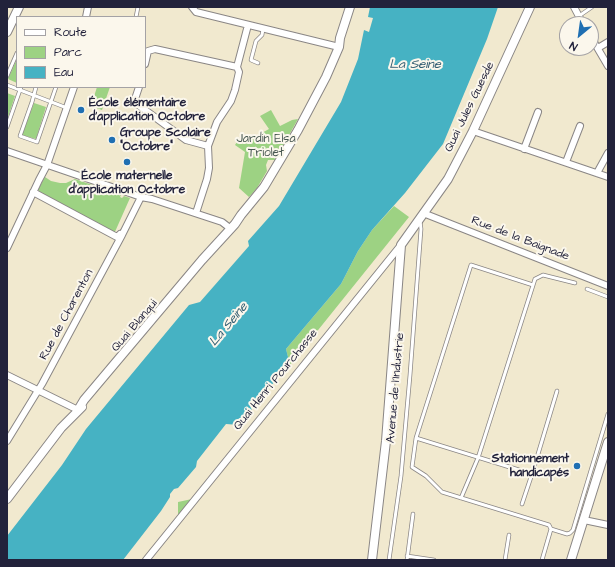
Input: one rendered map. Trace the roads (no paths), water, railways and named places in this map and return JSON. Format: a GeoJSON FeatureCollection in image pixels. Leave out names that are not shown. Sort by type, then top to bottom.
{"type":"FeatureCollection","features":[{"type":"Feature","properties":{"kind":"main road"},"geometry":{"type":"LineString","coordinates":[[7,32],[19,7]]}},
{"type":"Feature","properties":{"kind":"main road","name":"Quai Blanqui"},"geometry":{"type":"LineString","coordinates":[[339,47],[340,38],[350,7]]}},
{"type":"Feature","properties":{"kind":"main road","name":"Quai Blanqui"},"geometry":{"type":"LineString","coordinates":[[7,505],[62,434],[66,425],[78,410],[87,403],[197,272],[207,260],[208,255],[233,227],[243,219],[268,189],[324,92],[327,84],[326,77],[339,47],[345,39],[355,7]]}},
{"type":"Feature","properties":{"kind":"main road","name":"Quai Jules Guesde"},"geometry":{"type":"LineString","coordinates":[[421,216],[448,179],[473,131],[530,7]]}},
{"type":"Feature","properties":{"kind":"main road","name":"Quai Henri Pourchasse"},"geometry":{"type":"LineString","coordinates":[[401,245],[421,216]]}},
{"type":"Feature","properties":{"kind":"main road","name":"Avenue de l'Industrie"},"geometry":{"type":"LineString","coordinates":[[372,560],[386,441],[401,245]]}},
{"type":"Feature","properties":{"kind":"main road","name":"Quai Blanqui"},"geometry":{"type":"LineString","coordinates":[[7,499],[61,428],[66,425]]}},
{"type":"Feature","properties":{"kind":"main road"},"geometry":{"type":"LineString","coordinates":[[571,560],[608,442]]}},
{"type":"Feature","properties":{"kind":"street"},"geometry":{"type":"LineString","coordinates":[[192,7],[196,12],[339,47]]}},
{"type":"Feature","properties":{"kind":"street"},"geometry":{"type":"LineString","coordinates":[[574,7],[579,16]]}},
{"type":"Feature","properties":{"kind":"street"},"geometry":{"type":"LineString","coordinates":[[196,213],[208,179],[208,146],[217,122],[235,90],[239,72],[237,66],[248,25]]}},
{"type":"Feature","properties":{"kind":"street"},"geometry":{"type":"LineString","coordinates":[[599,47],[608,42]]}},
{"type":"Feature","properties":{"kind":"street"},"geometry":{"type":"LineString","coordinates":[[147,51],[155,49],[237,66]]}},
{"type":"Feature","properties":{"kind":"street"},"geometry":{"type":"LineString","coordinates":[[599,50],[608,66]]}},
{"type":"Feature","properties":{"kind":"street"},"geometry":{"type":"LineString","coordinates":[[7,248],[47,165],[74,88]]}},
{"type":"Feature","properties":{"kind":"street"},"geometry":{"type":"LineString","coordinates":[[139,88],[135,99],[137,104],[186,140],[208,146]]}},
{"type":"Feature","properties":{"kind":"street"},"geometry":{"type":"LineString","coordinates":[[524,149],[538,112]]}},
{"type":"Feature","properties":{"kind":"street"},"geometry":{"type":"LineString","coordinates":[[566,162],[580,126]]}},
{"type":"Feature","properties":{"kind":"street"},"geometry":{"type":"LineString","coordinates":[[473,131],[608,177]]}},
{"type":"Feature","properties":{"kind":"street"},"geometry":{"type":"LineString","coordinates":[[7,151],[141,197],[196,213],[233,227]]}},
{"type":"Feature","properties":{"kind":"street"},"geometry":{"type":"LineString","coordinates":[[597,173],[608,153]]}},
{"type":"Feature","properties":{"kind":"street"},"geometry":{"type":"LineString","coordinates":[[33,192],[117,237],[120,234]]}},
{"type":"Feature","properties":{"kind":"street","name":"Rue de Charenton"},"geometry":{"type":"LineString","coordinates":[[7,441],[38,390],[119,242],[141,197]]}},
{"type":"Feature","properties":{"kind":"street","name":"Rue de la Baignade"},"geometry":{"type":"LineString","coordinates":[[421,216],[608,286]]}},
{"type":"Feature","properties":{"kind":"street","name":"Quai Henri Pourchasse"},"geometry":{"type":"LineString","coordinates":[[146,560],[401,245]]}},
{"type":"Feature","properties":{"kind":"street"},"geometry":{"type":"LineString","coordinates":[[7,375],[78,410]]}},
{"type":"Feature","properties":{"kind":"street"},"geometry":{"type":"LineString","coordinates":[[584,520],[608,525]]}},
{"type":"Feature","properties":{"kind":"lane"},"geometry":{"type":"LineString","coordinates":[[579,16],[592,7]]}},
{"type":"Feature","properties":{"kind":"lane"},"geometry":{"type":"LineString","coordinates":[[258,63],[251,60],[256,41],[262,35],[263,28]]}},
{"type":"Feature","properties":{"kind":"lane"},"geometry":{"type":"LineString","coordinates":[[7,76],[16,56]]}},
{"type":"Feature","properties":{"kind":"lane"},"geometry":{"type":"LineString","coordinates":[[36,88],[20,136],[37,142],[56,88]]}},
{"type":"Feature","properties":{"kind":"lane"},"geometry":{"type":"LineString","coordinates":[[7,128],[20,89],[25,93],[67,108]]}},
{"type":"Feature","properties":{"kind":"lane","name":"Avenue de l'Industrie"},"geometry":{"type":"LineString","coordinates":[[389,560],[400,476],[410,375],[421,216]]}},
{"type":"Feature","properties":{"kind":"lane"},"geometry":{"type":"LineString","coordinates":[[533,285],[471,265],[416,438],[412,467],[426,476],[442,492],[549,525],[551,529],[567,534],[573,530],[608,414]]}},
{"type":"Feature","properties":{"kind":"lane"},"geometry":{"type":"LineString","coordinates":[[461,498],[478,458],[535,279],[543,275],[575,283]]}},
{"type":"Feature","properties":{"kind":"lane"},"geometry":{"type":"LineString","coordinates":[[587,289],[608,297]]}},
{"type":"Feature","properties":{"kind":"lane"},"geometry":{"type":"LineString","coordinates":[[522,504],[557,391]]}},
{"type":"Feature","properties":{"kind":"lane"},"geometry":{"type":"LineString","coordinates":[[416,438],[532,474]]}},
{"type":"Feature","properties":{"kind":"lane"},"geometry":{"type":"LineString","coordinates":[[413,514],[407,558],[434,560]]}},
{"type":"Feature","properties":{"kind":"lane"},"geometry":{"type":"LineString","coordinates":[[542,560],[551,529]]}},
{"type":"Feature","properties":{"kind":"lane"},"geometry":{"type":"LineString","coordinates":[[505,560],[509,535]]}},
{"type":"Feature","properties":{"kind":"water","name":"La Seine"},"geometry":{"type":"Polygon","coordinates":[[[370,7],[498,7],[487,39],[443,144],[405,193],[372,230],[358,251],[341,284],[286,349],[290,365],[267,390],[263,389],[250,406],[252,410],[240,425],[226,424],[197,461],[196,467],[178,488],[174,489],[170,494],[170,497],[161,511],[123,560],[7,560],[7,536],[62,465],[86,429],[189,305],[200,302],[249,246],[248,241],[279,206],[341,102],[358,59],[364,30],[369,32],[373,18],[368,17],[370,7]]]}},
{"type":"Feature","properties":{"kind":"place","name":"École élémentaire d'application Octobre"},"geometry":{"type":"Point","coordinates":[81,110]}},
{"type":"Feature","properties":{"kind":"place","name":"Groupe Scolaire \"Octobre\""},"geometry":{"type":"Point","coordinates":[112,140]}},
{"type":"Feature","properties":{"kind":"place","name":"École maternelle d'application Octobre"},"geometry":{"type":"Point","coordinates":[127,162]}},
{"type":"Feature","properties":{"kind":"place","name":"Stationnement handicapés"},"geometry":{"type":"Point","coordinates":[577,466]}},
{"type":"Feature","properties":{"kind":"park label","name":"Jardin Elsa Triolet"},"geometry":{"type":"Point","coordinates":[266,146]}}]}
